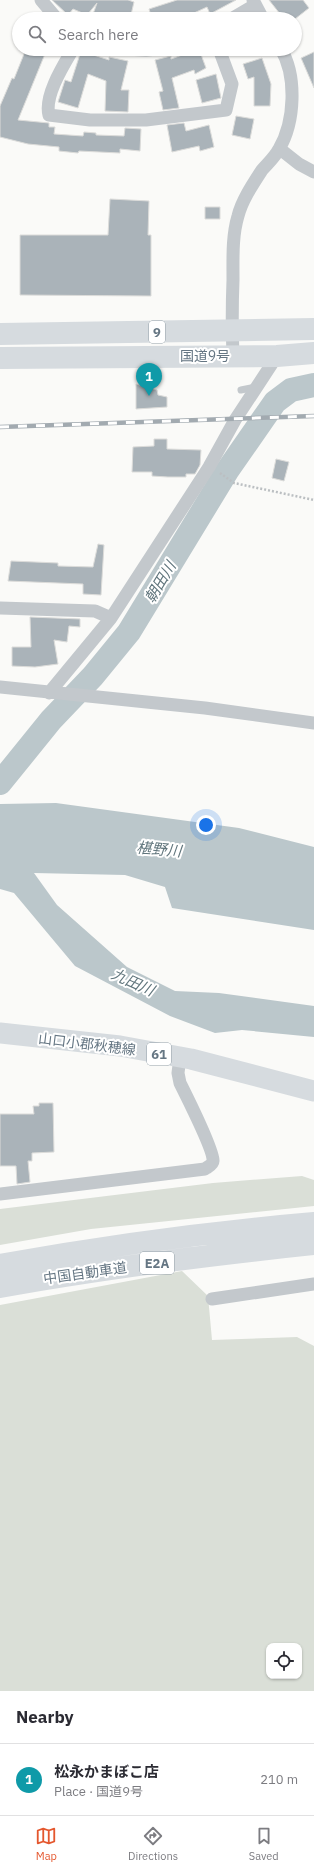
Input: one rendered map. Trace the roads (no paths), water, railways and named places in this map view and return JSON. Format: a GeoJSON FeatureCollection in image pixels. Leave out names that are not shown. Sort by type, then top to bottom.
{"type":"FeatureCollection","features":[{"type":"Feature","properties":{"kind":"highway","name":"国道9号"},"geometry":{"type":"LineString","coordinates":[[0,334],[314,329]]}},
{"type":"Feature","properties":{"kind":"highway","name":"国道9号"},"geometry":{"type":"LineString","coordinates":[[0,358],[277,356],[314,353]]}},
{"type":"Feature","properties":{"kind":"highway","name":"中国自動車道"},"geometry":{"type":"LineString","coordinates":[[0,1265],[113,1246],[226,1231],[314,1223]]}},
{"type":"Feature","properties":{"kind":"highway","name":"中国自動車道"},"geometry":{"type":"LineString","coordinates":[[0,1287],[51,1278],[214,1255],[314,1244]]}},
{"type":"Feature","properties":{"kind":"main road","name":"山口小郡秋穂線"},"geometry":{"type":"LineString","coordinates":[[0,1033],[120,1046],[254,1074],[314,1091]]}},
{"type":"Feature","properties":{"kind":"street"},"geometry":{"type":"LineString","coordinates":[[41,0],[51,12]]}},
{"type":"Feature","properties":{"kind":"street"},"geometry":{"type":"LineString","coordinates":[[240,12],[254,2],[260,12]]}},
{"type":"Feature","properties":{"kind":"street"},"geometry":{"type":"LineString","coordinates":[[69,56],[58,74],[47,107],[49,115],[90,120],[146,120],[226,110],[232,84],[222,56]]}},
{"type":"Feature","properties":{"kind":"street"},"geometry":{"type":"LineString","coordinates":[[233,356],[233,243],[238,216],[246,197],[262,171],[280,149],[289,123],[292,104],[291,79],[285,56]]}},
{"type":"Feature","properties":{"kind":"street"},"geometry":{"type":"LineString","coordinates":[[280,149],[299,164],[314,172]]}},
{"type":"Feature","properties":{"kind":"street"},"geometry":{"type":"LineString","coordinates":[[54,693],[111,618],[209,467],[224,437],[277,356]]}},
{"type":"Feature","properties":{"kind":"street"},"geometry":{"type":"LineString","coordinates":[[0,608],[95,611],[111,618]]}},
{"type":"Feature","properties":{"kind":"street"},"geometry":{"type":"LineString","coordinates":[[0,688],[205,708],[314,723]]}},
{"type":"Feature","properties":{"kind":"street"},"geometry":{"type":"LineString","coordinates":[[0,1194],[204,1169],[212,1164],[214,1160],[208,1143],[180,1083],[178,1073],[180,1058]]}},
{"type":"Feature","properties":{"kind":"street"},"geometry":{"type":"LineString","coordinates":[[212,1299],[314,1284]]}},
{"type":"Feature","properties":{"kind":"lane"},"geometry":{"type":"LineString","coordinates":[[241,390],[258,386]]}},
{"type":"Feature","properties":{"kind":"water"},"geometry":{"type":"Polygon","coordinates":[[[56,803],[239,828],[314,847],[314,930],[172,908],[165,887],[125,875],[34,873],[57,905],[127,967],[175,991],[219,993],[314,1006],[314,1037],[242,1030],[215,1033],[170,1016],[75,966],[14,893],[0,889],[0,804],[56,803]]]}},
{"type":"Feature","properties":{"kind":"waterway","name":"朝田川"},"geometry":{"type":"LineString","coordinates":[[0,783],[51,720],[93,676],[129,632],[227,471],[275,402],[291,390],[314,385]]}},
{"type":"Feature","properties":{"kind":"railway"},"geometry":{"type":"LineString","coordinates":[[0,427],[314,416]]}},
{"type":"Feature","properties":{"kind":"place","name":"松永かまぼこ店"},"geometry":{"type":"Point","coordinates":[149,396]}},
{"type":"Feature","properties":{"kind":"water label","name":"椹野川"},"geometry":{"type":"Point","coordinates":[159,849]}},
{"type":"Feature","properties":{"kind":"water label","name":"九田川"},"geometry":{"type":"Point","coordinates":[133,982]}}]}
